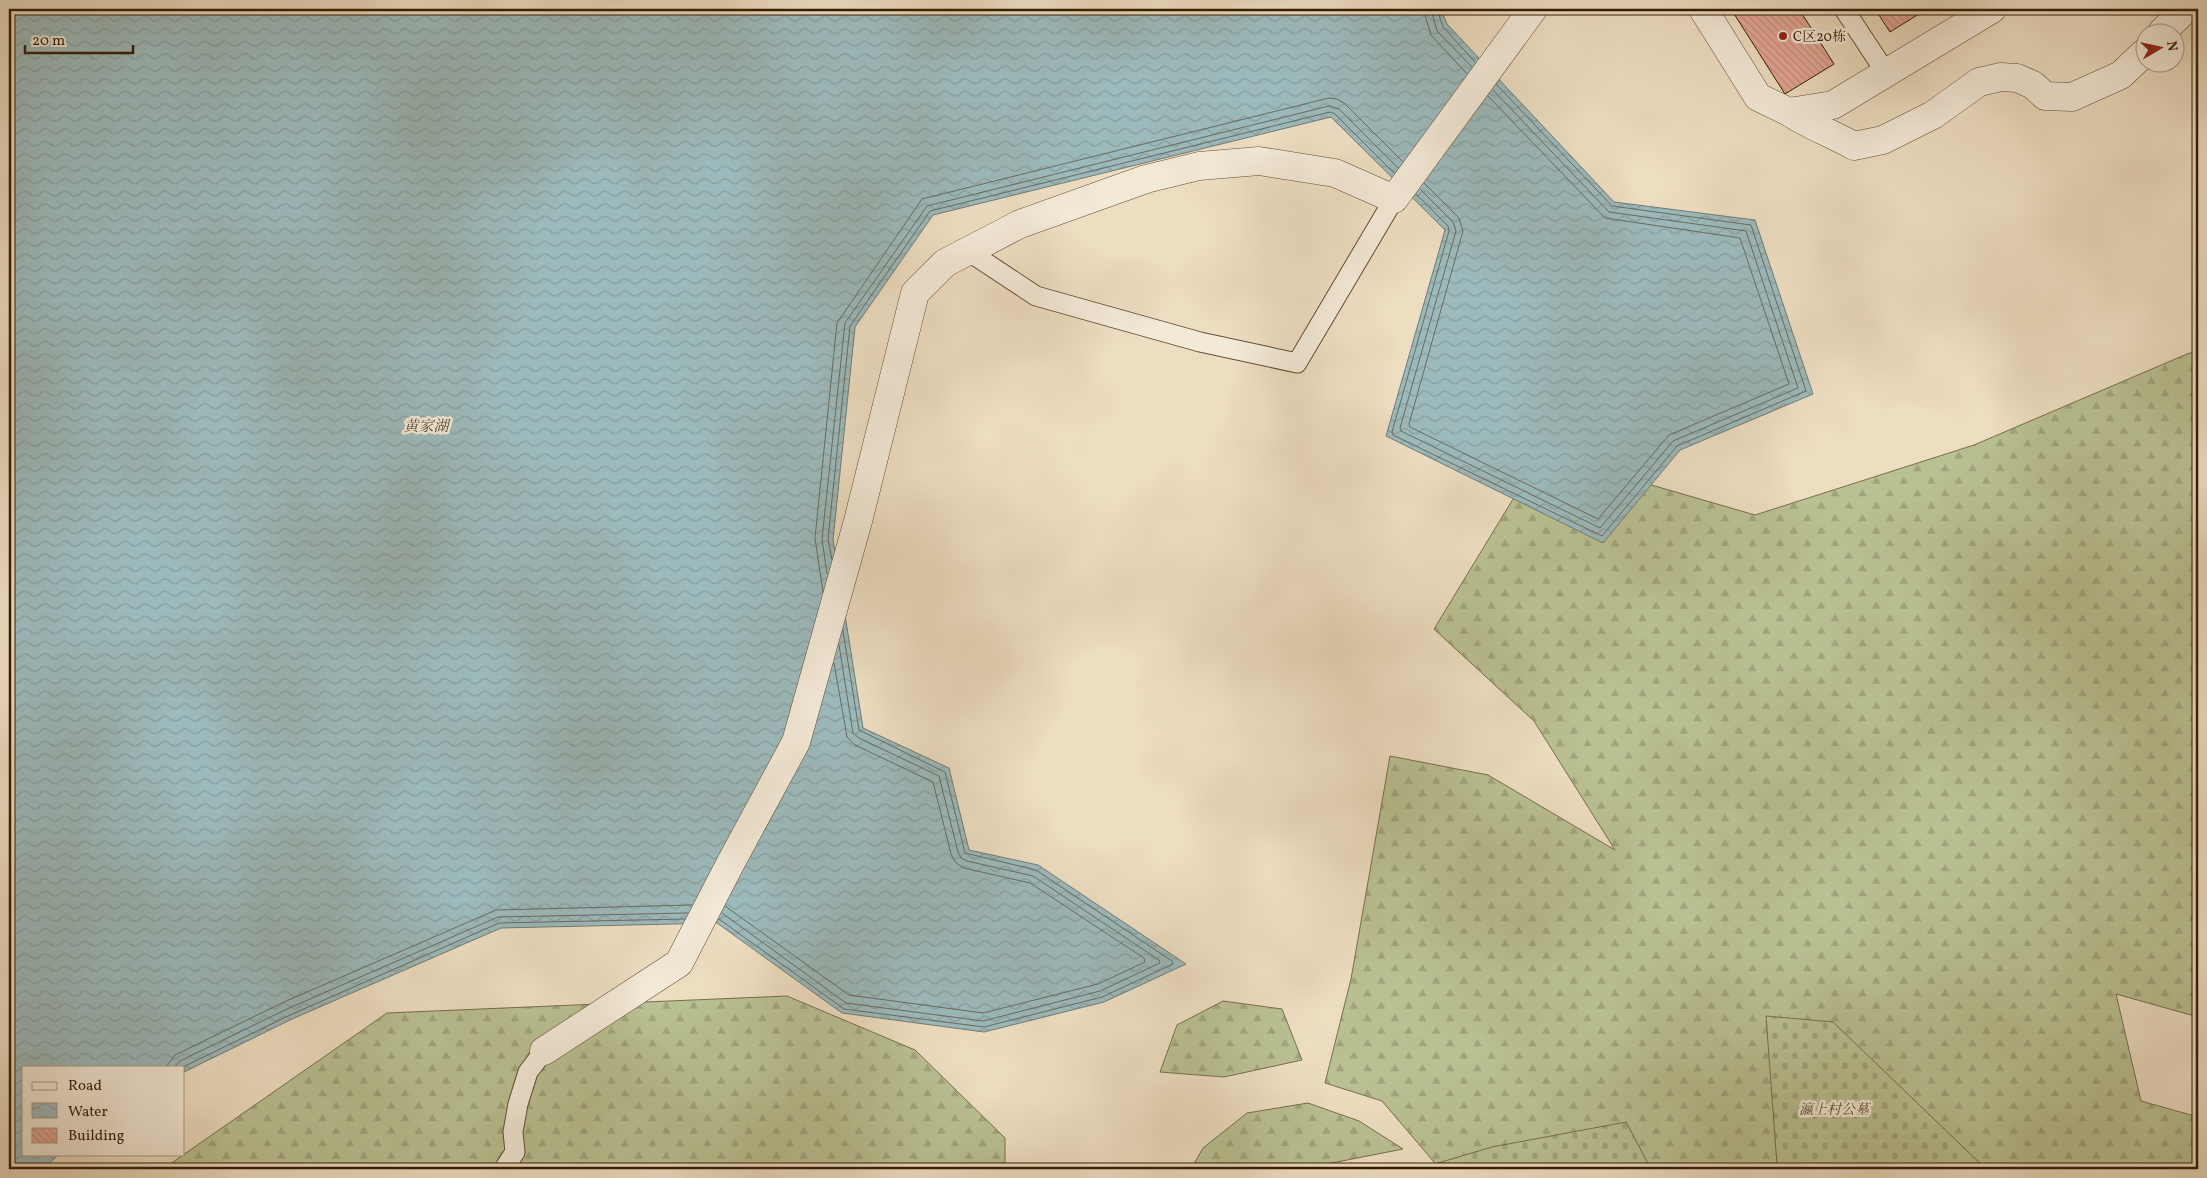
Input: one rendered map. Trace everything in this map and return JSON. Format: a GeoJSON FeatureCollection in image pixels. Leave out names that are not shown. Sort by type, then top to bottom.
{"type":"FeatureCollection","features":[{"type":"Feature","properties":{"kind":"street"},"geometry":{"type":"LineString","coordinates":[[544,1051],[679,963],[796,742],[858,521],[915,293],[945,263],[1020,224],[1146,179],[1199,166],[1259,161],[1335,173],[1394,199],[1533,9]]}},
{"type":"Feature","properties":{"kind":"street"},"geometry":{"type":"LineString","coordinates":[[1703,9],[1758,97],[1789,112],[1808,125],[1833,134],[1854,146],[1883,140],[1933,115],[1979,82],[2001,77],[2017,78],[2033,85],[2045,96],[2072,97],[2122,75],[2134,63]]}},
{"type":"Feature","properties":{"kind":"street"},"geometry":{"type":"LineString","coordinates":[[2172,22],[2186,9]]}},
{"type":"Feature","properties":{"kind":"street"},"geometry":{"type":"LineString","coordinates":[[1789,112],[1833,105],[1982,11]]}},
{"type":"Feature","properties":{"kind":"lane"},"geometry":{"type":"LineString","coordinates":[[1844,9],[1886,73]]}},
{"type":"Feature","properties":{"kind":"lane"},"geometry":{"type":"LineString","coordinates":[[968,251],[1036,296],[1200,342],[1297,363],[1394,199]]}},
{"type":"Feature","properties":{"kind":"lane"},"geometry":{"type":"LineString","coordinates":[[504,1169],[514,1152],[513,1132],[518,1104],[528,1072],[544,1051]]}},
{"type":"Feature","properties":{"kind":"green space"},"geometry":{"type":"Polygon","coordinates":[[[2198,351],[2198,1017],[2116,994],[2141,1101],[2198,1117],[2198,1169],[1440,1169],[1382,1101],[1325,1083],[1351,979],[1390,756],[1488,775],[1615,850],[1534,721],[1434,629],[1541,453],[1755,515],[1974,445],[2198,351]]]}},
{"type":"Feature","properties":{"kind":"green space"},"geometry":{"type":"Polygon","coordinates":[[[787,996],[915,1050],[1005,1138],[1005,1169],[163,1169],[182,1156],[185,1156],[185,1154],[387,1013],[787,996]]]}},
{"type":"Feature","properties":{"kind":"green space"},"geometry":{"type":"Polygon","coordinates":[[[1223,1001],[1282,1009],[1302,1060],[1224,1077],[1160,1072],[1177,1025],[1223,1001]]]}},
{"type":"Feature","properties":{"kind":"green space","name":"瀛上村公墓"},"geometry":{"type":"Polygon","coordinates":[[[1766,1016],[1833,1022],[1986,1169],[1771,1169],[1777,1165],[1766,1016]]]}},
{"type":"Feature","properties":{"kind":"green space"},"geometry":{"type":"Polygon","coordinates":[[[1308,1103],[1359,1121],[1403,1149],[1327,1164],[1278,1169],[1191,1169],[1203,1148],[1247,1113],[1308,1103]]]}},
{"type":"Feature","properties":{"kind":"green space"},"geometry":{"type":"Polygon","coordinates":[[[1626,1122],[1651,1169],[1418,1169],[1492,1147],[1626,1122]]]}},
{"type":"Feature","properties":{"kind":"water","name":"黄家湖"},"geometry":{"type":"Polygon","coordinates":[[[9,9],[1441,9],[1447,24],[1614,202],[1755,220],[1813,394],[1680,450],[1603,543],[1386,436],[1445,230],[1331,117],[933,215],[855,327],[833,540],[863,728],[949,768],[969,850],[1038,865],[1186,964],[1104,1002],[984,1032],[842,1013],[717,923],[501,928],[292,1019],[185,1072],[185,1066],[22,1066],[22,1156],[57,1156],[44,1169],[9,1169],[9,9]]]}},
{"type":"Feature","properties":{"kind":"building","name":"C区20栋"},"geometry":{"type":"Polygon","coordinates":[[[1731,9],[1799,9],[1834,64],[1785,94],[1731,9]]]}},
{"type":"Feature","properties":{"kind":"building"},"geometry":{"type":"Polygon","coordinates":[[[1875,9],[1927,9],[1890,32],[1875,9]]]}},
{"type":"Feature","properties":{"kind":"place","name":"C区20栋"},"geometry":{"type":"Point","coordinates":[1783,36]}}]}
